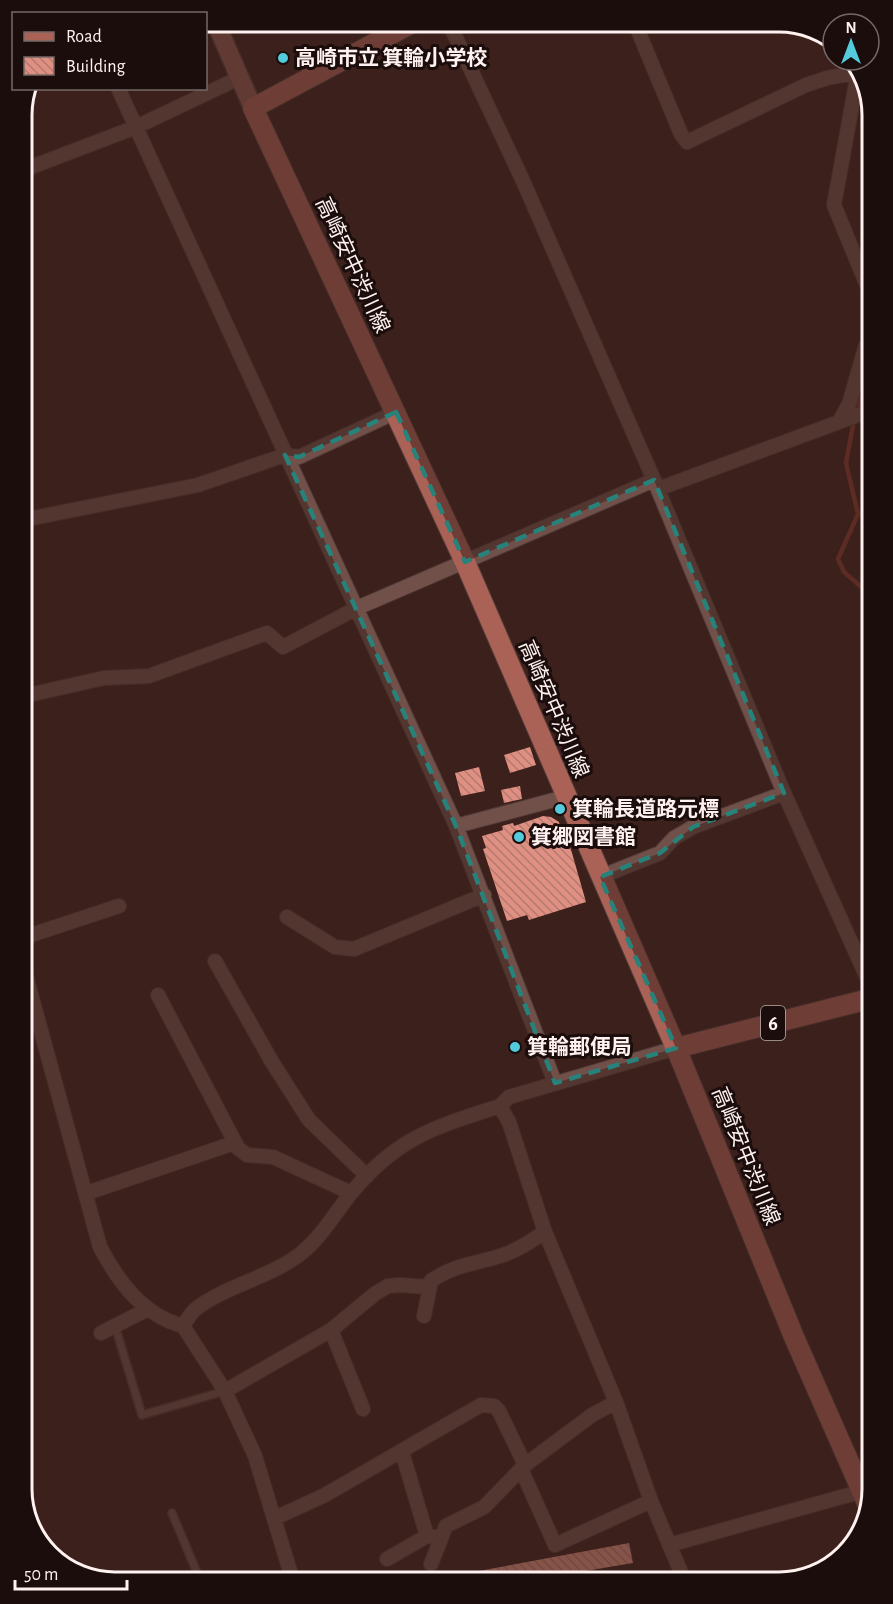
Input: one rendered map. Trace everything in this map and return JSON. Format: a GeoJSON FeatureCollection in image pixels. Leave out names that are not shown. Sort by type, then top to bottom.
{"type":"FeatureCollection","features":[{"type":"Feature","properties":{"kind":"main road"},"geometry":{"type":"LineString","coordinates":[[219,32],[253,108],[395,32]]}},
{"type":"Feature","properties":{"kind":"main road","name":"高崎安中渋川線"},"geometry":{"type":"LineString","coordinates":[[253,108],[465,562],[565,797],[676,1048],[794,1337],[862,1489]]}},
{"type":"Feature","properties":{"kind":"main road","name":"6"},"geometry":{"type":"LineString","coordinates":[[676,1048],[862,1001]]}},
{"type":"Feature","properties":{"kind":"street"},"geometry":{"type":"LineString","coordinates":[[453,32],[523,181],[656,484],[784,793],[862,966]]}},
{"type":"Feature","properties":{"kind":"street"},"geometry":{"type":"LineString","coordinates":[[639,32],[681,134],[687,141],[806,86],[827,78],[851,74]]}},
{"type":"Feature","properties":{"kind":"street"},"geometry":{"type":"LineString","coordinates":[[32,167],[135,127],[239,78]]}},
{"type":"Feature","properties":{"kind":"street"},"geometry":{"type":"LineString","coordinates":[[856,86],[834,205],[862,274]]}},
{"type":"Feature","properties":{"kind":"street"},"geometry":{"type":"LineString","coordinates":[[119,90],[456,826],[555,1083]]}},
{"type":"Feature","properties":{"kind":"street"},"geometry":{"type":"LineString","coordinates":[[843,420],[862,359]]}},
{"type":"Feature","properties":{"kind":"street"},"geometry":{"type":"LineString","coordinates":[[32,518],[198,485],[285,455],[299,457],[396,412]]}},
{"type":"Feature","properties":{"kind":"street"},"geometry":{"type":"LineString","coordinates":[[32,694],[105,678],[149,676],[267,633],[282,647],[357,608],[656,484],[862,413]]}},
{"type":"Feature","properties":{"kind":"street"},"geometry":{"type":"LineString","coordinates":[[600,877],[660,853],[674,837],[693,827],[784,793]]}},
{"type":"Feature","properties":{"kind":"street"},"geometry":{"type":"LineString","coordinates":[[456,826],[565,797]]}},
{"type":"Feature","properties":{"kind":"street"},"geometry":{"type":"LineString","coordinates":[[287,917],[336,947],[354,949],[484,895]]}},
{"type":"Feature","properties":{"kind":"street"},"geometry":{"type":"LineString","coordinates":[[32,935],[119,906]]}},
{"type":"Feature","properties":{"kind":"street"},"geometry":{"type":"LineString","coordinates":[[215,961],[272,1062],[309,1120],[367,1176]]}},
{"type":"Feature","properties":{"kind":"street"},"geometry":{"type":"LineString","coordinates":[[158,995],[234,1143],[247,1155],[273,1157],[351,1193]]}},
{"type":"Feature","properties":{"kind":"street"},"geometry":{"type":"LineString","coordinates":[[32,997],[87,1193],[92,1224],[109,1264],[146,1310],[167,1322],[183,1326],[225,1391],[255,1456],[290,1572]]}},
{"type":"Feature","properties":{"kind":"street"},"geometry":{"type":"LineString","coordinates":[[183,1326],[195,1309],[266,1275],[298,1255],[324,1232],[351,1193],[398,1147],[430,1129],[500,1106],[509,1096],[676,1048]]}},
{"type":"Feature","properties":{"kind":"street"},"geometry":{"type":"LineString","coordinates":[[500,1106],[509,1122],[545,1232],[616,1402],[651,1501],[681,1572]]}},
{"type":"Feature","properties":{"kind":"street"},"geometry":{"type":"LineString","coordinates":[[87,1193],[234,1143]]}},
{"type":"Feature","properties":{"kind":"street"},"geometry":{"type":"LineString","coordinates":[[424,1316],[430,1281],[445,1271],[501,1256],[545,1232]]}},
{"type":"Feature","properties":{"kind":"street"},"geometry":{"type":"LineString","coordinates":[[225,1391],[331,1330],[388,1286],[428,1287]]}},
{"type":"Feature","properties":{"kind":"street"},"geometry":{"type":"LineString","coordinates":[[101,1333],[146,1310]]}},
{"type":"Feature","properties":{"kind":"street"},"geometry":{"type":"LineString","coordinates":[[331,1330],[363,1409]]}},
{"type":"Feature","properties":{"kind":"street"},"geometry":{"type":"LineString","coordinates":[[387,1559],[434,1537],[446,1526],[484,1507],[523,1468],[592,1415],[616,1402]]}},
{"type":"Feature","properties":{"kind":"street"},"geometry":{"type":"LineString","coordinates":[[275,1518],[325,1495],[481,1405],[488,1404],[499,1411],[555,1545],[651,1501]]}},
{"type":"Feature","properties":{"kind":"street"},"geometry":{"type":"LineString","coordinates":[[402,1452],[434,1537],[430,1564]]}},
{"type":"Feature","properties":{"kind":"street"},"geometry":{"type":"LineString","coordinates":[[669,1545],[861,1499]]}},
{"type":"Feature","properties":{"kind":"lane"},"geometry":{"type":"LineString","coordinates":[[115,1326],[142,1415],[225,1391]]}},
{"type":"Feature","properties":{"kind":"lane"},"geometry":{"type":"LineString","coordinates":[[172,1513],[197,1572]]}},
{"type":"Feature","properties":{"kind":"highlighted area"},"geometry":{"type":"Polygon","coordinates":[[[396,412],[465,562],[654,480],[784,793],[693,827],[660,853],[600,877],[676,1048],[555,1083],[456,826],[285,455],[299,457],[396,412]]]}},
{"type":"Feature","properties":{"kind":"building"},"geometry":{"type":"Polygon","coordinates":[[[530,747],[536,765],[510,773],[504,755],[530,747]]]}},
{"type":"Feature","properties":{"kind":"building"},"geometry":{"type":"Polygon","coordinates":[[[479,767],[485,791],[461,796],[455,773],[479,767]]]}},
{"type":"Feature","properties":{"kind":"building"},"geometry":{"type":"Polygon","coordinates":[[[520,786],[522,799],[504,803],[501,790],[520,786]]]}},
{"type":"Feature","properties":{"kind":"building"},"geometry":{"type":"Polygon","coordinates":[[[543,816],[551,817],[559,822],[564,848],[570,846],[586,902],[529,920],[527,915],[507,921],[483,849],[486,848],[482,836],[503,830],[502,826],[513,823],[514,826],[543,816]]]}},
{"type":"Feature","properties":{"kind":"building"},"geometry":{"type":"Polygon","coordinates":[[[629,1543],[633,1563],[580,1572],[473,1572],[629,1543]]]}},
{"type":"Feature","properties":{"kind":"waterway"},"geometry":{"type":"LineString","coordinates":[[856,412],[862,395]]}},
{"type":"Feature","properties":{"kind":"waterway"},"geometry":{"type":"LineString","coordinates":[[854,420],[846,463],[858,514],[838,559],[844,572],[862,588]]}},
{"type":"Feature","properties":{"kind":"place","name":"高崎市立 箕輪小学校"},"geometry":{"type":"Point","coordinates":[283,58]}},
{"type":"Feature","properties":{"kind":"place","name":"箕輪長道路元標"},"geometry":{"type":"Point","coordinates":[560,809]}},
{"type":"Feature","properties":{"kind":"place","name":"箕郷図書館"},"geometry":{"type":"Point","coordinates":[519,837]}},
{"type":"Feature","properties":{"kind":"place","name":"箕輪郵便局"},"geometry":{"type":"Point","coordinates":[515,1047]}}]}
